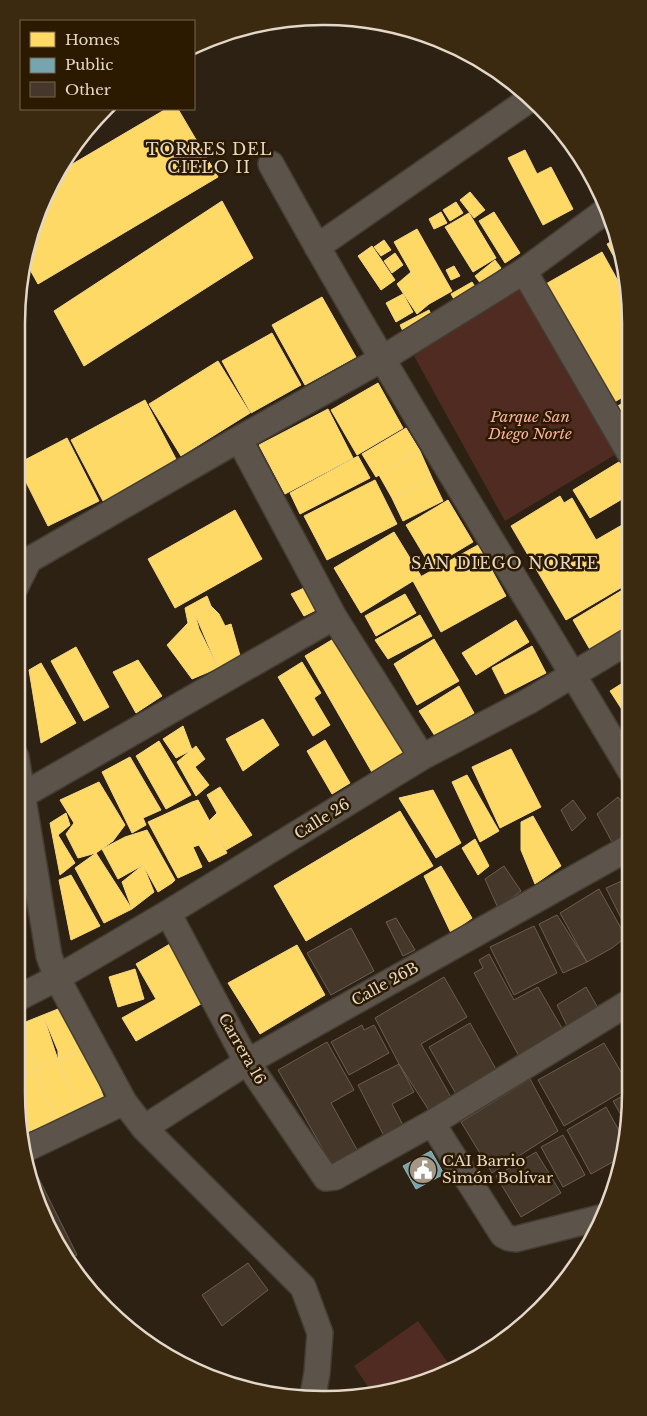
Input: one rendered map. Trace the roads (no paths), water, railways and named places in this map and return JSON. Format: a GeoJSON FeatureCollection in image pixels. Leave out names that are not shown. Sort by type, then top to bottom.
{"type":"FeatureCollection","features":[{"type":"Feature","properties":{"kind":"street"},"geometry":{"type":"LineString","coordinates":[[317,246],[524,103]]}},
{"type":"Feature","properties":{"kind":"street"},"geometry":{"type":"LineString","coordinates":[[271,164],[382,358],[622,757]]}},
{"type":"Feature","properties":{"kind":"street"},"geometry":{"type":"LineString","coordinates":[[25,557],[382,358],[524,271],[601,214]]}},
{"type":"Feature","properties":{"kind":"street"},"geometry":{"type":"LineString","coordinates":[[524,271],[622,440]]}},
{"type":"Feature","properties":{"kind":"street"},"geometry":{"type":"LineString","coordinates":[[239,439],[334,617],[422,757]]}},
{"type":"Feature","properties":{"kind":"street"},"geometry":{"type":"LineString","coordinates":[[25,793],[334,617]]}},
{"type":"Feature","properties":{"kind":"street","name":"Calle 26"},"geometry":{"type":"LineString","coordinates":[[25,994],[57,978],[168,913],[422,757],[529,700],[622,645]]}},
{"type":"Feature","properties":{"kind":"street"},"geometry":{"type":"LineString","coordinates":[[25,823],[50,956],[57,978],[124,1102],[144,1128],[303,1287],[320,1333],[314,1390]]}},
{"type":"Feature","properties":{"kind":"street","name":"Calle 26B"},"geometry":{"type":"LineString","coordinates":[[144,1128],[247,1062],[622,851]]}},
{"type":"Feature","properties":{"kind":"street","name":"Carrera 16"},"geometry":{"type":"LineString","coordinates":[[168,913],[247,1062],[326,1178],[335,1177],[432,1123]]}},
{"type":"Feature","properties":{"kind":"street"},"geometry":{"type":"LineString","coordinates":[[593,1219],[516,1239],[503,1235],[432,1123],[622,1007]]}},
{"type":"Feature","properties":{"kind":"street"},"geometry":{"type":"LineString","coordinates":[[30,1147],[124,1102]]}},
{"type":"Feature","properties":{"kind":"place","name":"CAI Barrio Simón Bolívar"},"geometry":{"type":"Point","coordinates":[423,1170]}},
{"type":"Feature","properties":{"kind":"district","name":"TORRES DEL CIELO II"},"geometry":{"type":"Point","coordinates":[209,158]}},
{"type":"Feature","properties":{"kind":"district","name":"SAN DIEGO NORTE"},"geometry":{"type":"Point","coordinates":[505,563]}},
{"type":"Feature","properties":{"kind":"park label","name":"Parque San Diego Norte"},"geometry":{"type":"Point","coordinates":[530,426]}}]}
